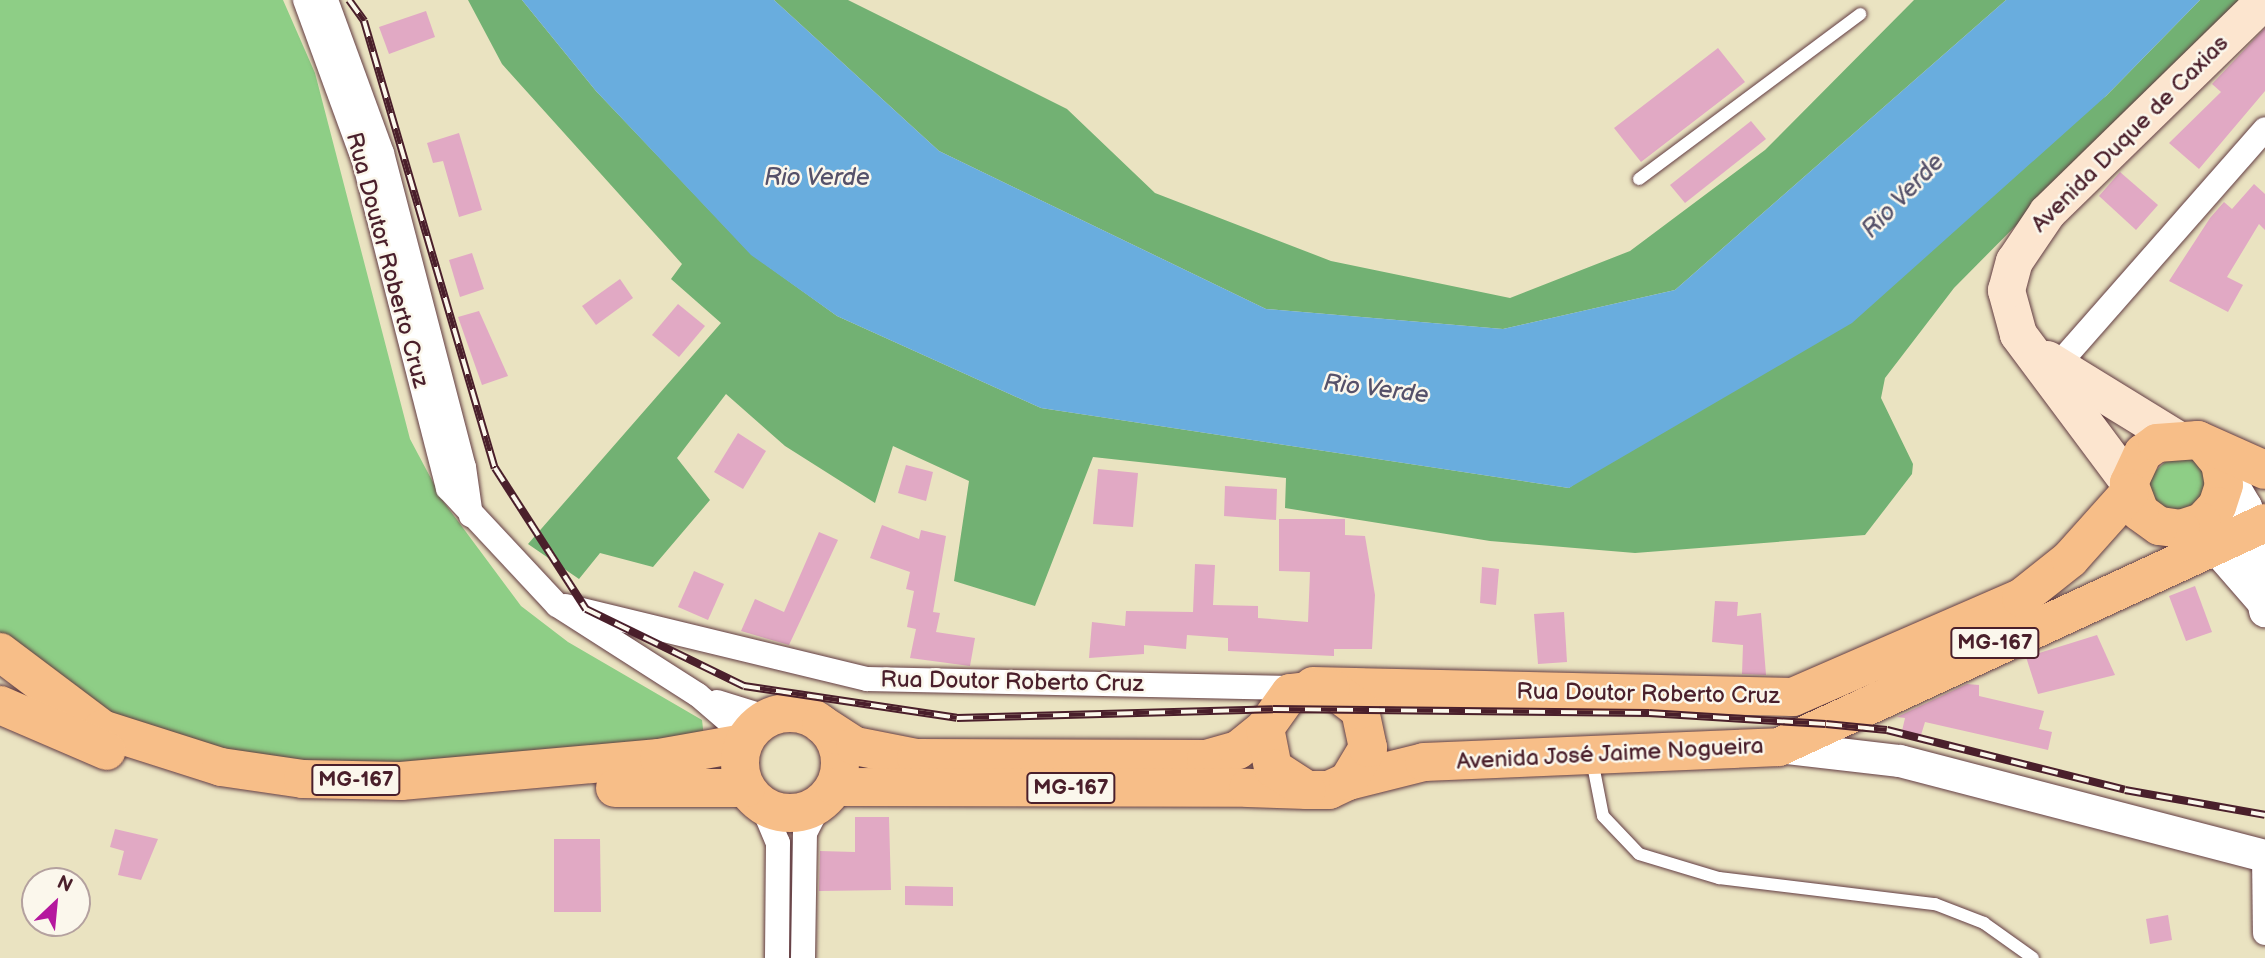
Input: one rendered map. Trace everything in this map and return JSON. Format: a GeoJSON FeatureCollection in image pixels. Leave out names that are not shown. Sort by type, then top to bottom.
{"type":"FeatureCollection","features":[{"type":"Feature","properties":{"kind":"main road","name":"Avenida Duque de Caxias"},"geometry":{"type":"LineString","coordinates":[[2181,529],[2159,526],[2140,513],[2129,488],[2047,364],[2009,314],[2006,290],[2029,233],[2264,0]]}},
{"type":"Feature","properties":{"kind":"main road","name":"Avenida Duque de Caxias"},"geometry":{"type":"LineString","coordinates":[[2047,364],[2200,449],[2264,469]]}},
{"type":"Feature","properties":{"kind":"main road"},"geometry":{"type":"LineString","coordinates":[[2129,488],[2143,453],[2200,449]]}},
{"type":"Feature","properties":{"kind":"main road","name":"MG-167"},"geometry":{"type":"LineString","coordinates":[[2181,529],[2202,522],[2217,506],[2224,485],[2200,449]]}},
{"type":"Feature","properties":{"kind":"main road","name":"Rua Doutor Roberto Cruz"},"geometry":{"type":"LineString","coordinates":[[1310,687],[1793,696],[2021,598],[2070,559],[2129,488]]}},
{"type":"Feature","properties":{"kind":"main road","name":"Avenida José Jaime Nogueira"},"geometry":{"type":"LineString","coordinates":[[827,795],[1307,790],[1424,762],[1779,747],[2092,598],[2215,547],[2258,526]]}},
{"type":"Feature","properties":{"kind":"main road","name":"Avenida José Jaime Nogueira"},"geometry":{"type":"LineString","coordinates":[[2092,598],[2181,529]]}},
{"type":"Feature","properties":{"kind":"main road","name":"MG-167"},"geometry":{"type":"LineString","coordinates":[[0,652],[102,729],[221,767],[303,779],[401,781],[659,758],[753,733]]}},
{"type":"Feature","properties":{"kind":"main road"},"geometry":{"type":"LineString","coordinates":[[1310,687],[1347,697],[1368,728],[1361,766],[1348,781]]}},
{"type":"Feature","properties":{"kind":"main road","name":"MG-167"},"geometry":{"type":"LineString","coordinates":[[821,724],[855,746],[916,758],[1206,758],[1238,750],[1265,728],[1273,709],[1310,687]]}},
{"type":"Feature","properties":{"kind":"main road","name":"MG-167"},"geometry":{"type":"LineString","coordinates":[[0,705],[143,766],[247,794],[418,804],[641,785],[754,797]]}},
{"type":"Feature","properties":{"kind":"main road"},"geometry":{"type":"LineString","coordinates":[[801,714],[821,724],[836,742],[840,765],[827,795],[792,814],[754,797],[739,766],[753,733],[801,714]]}},
{"type":"Feature","properties":{"kind":"main road"},"geometry":{"type":"LineString","coordinates":[[1265,728],[1273,768],[1307,790]]}},
{"type":"Feature","properties":{"kind":"street","name":"Rua Doutor Roberto Cruz"},"geometry":{"type":"LineString","coordinates":[[305,0],[364,161],[448,488],[471,516],[557,605],[753,733]]}},
{"type":"Feature","properties":{"kind":"street","name":"Rua Doutor Roberto Cruz"},"geometry":{"type":"LineString","coordinates":[[327,0],[382,153],[464,467],[471,516]]}},
{"type":"Feature","properties":{"kind":"street"},"geometry":{"type":"LineString","coordinates":[[2047,364],[2265,128]]}},
{"type":"Feature","properties":{"kind":"street"},"geometry":{"type":"LineString","coordinates":[[2200,449],[2243,497],[2258,526],[2263,605]]}},
{"type":"Feature","properties":{"kind":"street"},"geometry":{"type":"LineString","coordinates":[[2181,529],[2215,547],[2263,605]]}},
{"type":"Feature","properties":{"kind":"street","name":"Rua Doutor Roberto Cruz"},"geometry":{"type":"LineString","coordinates":[[557,605],[867,679],[1310,687]]}},
{"type":"Feature","properties":{"kind":"street"},"geometry":{"type":"LineString","coordinates":[[1779,747],[1900,761],[2265,855],[2265,933]]}},
{"type":"Feature","properties":{"kind":"street"},"geometry":{"type":"LineString","coordinates":[[803,958],[806,832],[827,795]]}},
{"type":"Feature","properties":{"kind":"street"},"geometry":{"type":"LineString","coordinates":[[754,797],[778,844],[778,958]]}},
{"type":"Feature","properties":{"kind":"lane"},"geometry":{"type":"LineString","coordinates":[[1639,179],[1860,14]]}},
{"type":"Feature","properties":{"kind":"lane"},"geometry":{"type":"LineString","coordinates":[[1591,756],[1603,816],[1639,854],[1719,878],[1935,904],[1984,923],[2033,958]]}},
{"type":"Feature","properties":{"kind":"green space"},"geometry":{"type":"Polygon","coordinates":[[[0,0],[283,0],[315,73],[410,439],[443,501],[521,606],[568,642],[702,720],[704,737],[386,766],[300,762],[193,744],[99,717],[0,636],[0,0]]]}},
{"type":"Feature","properties":{"kind":"green space"},"geometry":{"type":"Polygon","coordinates":[[[468,0],[522,0],[596,91],[751,254],[837,316],[1041,408],[1569,488],[2106,96],[2200,0],[2239,0],[1954,288],[1885,378],[1881,398],[1913,464],[1912,474],[1865,535],[1635,553],[1490,541],[1285,508],[1286,478],[1093,457],[1035,606],[954,581],[969,481],[893,446],[875,503],[785,446],[726,394],[677,458],[710,500],[653,567],[600,553],[579,579],[528,544],[721,323],[671,279],[682,264],[502,64],[468,0]]]}},
{"type":"Feature","properties":{"kind":"green space"},"geometry":{"type":"Polygon","coordinates":[[[774,0],[848,0],[1067,109],[1155,193],[1331,261],[1510,298],[1630,251],[1765,150],[1914,0],[2006,0],[1675,290],[1503,329],[1266,309],[939,151],[774,0]]]}},
{"type":"Feature","properties":{"kind":"green space"},"geometry":{"type":"Polygon","coordinates":[[[2176,452],[2203,462],[2208,499],[2174,515],[2151,497],[2149,477],[2176,452]]]}},
{"type":"Feature","properties":{"kind":"water","name":"Rio Verde"},"geometry":{"type":"Polygon","coordinates":[[[522,0],[774,0],[939,151],[1266,309],[1503,329],[1675,290],[2006,0],[2200,0],[2106,96],[1852,323],[1569,488],[1041,408],[837,316],[751,255],[596,91],[522,0]]]}},
{"type":"Feature","properties":{"kind":"building"},"geometry":{"type":"Polygon","coordinates":[[[426,11],[435,37],[389,54],[379,27],[426,11]]]}},
{"type":"Feature","properties":{"kind":"building"},"geometry":{"type":"Polygon","coordinates":[[[2265,28],[2265,91],[2199,169],[2169,143],[2221,92],[2212,84],[2265,28]]]}},
{"type":"Feature","properties":{"kind":"building"},"geometry":{"type":"Polygon","coordinates":[[[1718,48],[1745,82],[1641,162],[1614,128],[1718,48]]]}},
{"type":"Feature","properties":{"kind":"building"},"geometry":{"type":"Polygon","coordinates":[[[1751,121],[1766,139],[1685,203],[1670,185],[1751,121]]]}},
{"type":"Feature","properties":{"kind":"building"},"geometry":{"type":"Polygon","coordinates":[[[459,133],[482,210],[459,217],[443,161],[433,163],[427,143],[459,133]]]}},
{"type":"Feature","properties":{"kind":"building"},"geometry":{"type":"Polygon","coordinates":[[[2120,172],[2158,205],[2136,230],[2099,196],[2120,172]]]}},
{"type":"Feature","properties":{"kind":"building"},"geometry":{"type":"Polygon","coordinates":[[[2254,184],[2265,194],[2265,230],[2259,224],[2227,277],[2243,285],[2228,312],[2169,281],[2210,218],[2224,202],[2232,209],[2254,184]]]}},
{"type":"Feature","properties":{"kind":"building"},"geometry":{"type":"Polygon","coordinates":[[[472,253],[484,289],[460,297],[449,260],[472,253]]]}},
{"type":"Feature","properties":{"kind":"building"},"geometry":{"type":"Polygon","coordinates":[[[620,279],[633,298],[596,325],[582,306],[620,279]]]}},
{"type":"Feature","properties":{"kind":"building"},"geometry":{"type":"Polygon","coordinates":[[[678,304],[705,326],[679,357],[652,335],[678,304]]]}},
{"type":"Feature","properties":{"kind":"building"},"geometry":{"type":"Polygon","coordinates":[[[479,311],[508,376],[482,385],[458,317],[479,311]]]}},
{"type":"Feature","properties":{"kind":"building"},"geometry":{"type":"Polygon","coordinates":[[[738,433],[766,451],[743,489],[714,472],[738,433]]]}},
{"type":"Feature","properties":{"kind":"building"},"geometry":{"type":"Polygon","coordinates":[[[906,465],[933,472],[926,501],[898,493],[906,465]]]}},
{"type":"Feature","properties":{"kind":"building"},"geometry":{"type":"Polygon","coordinates":[[[1098,469],[1138,473],[1133,527],[1093,524],[1098,469]]]}},
{"type":"Feature","properties":{"kind":"building"},"geometry":{"type":"Polygon","coordinates":[[[1225,486],[1277,489],[1276,520],[1224,516],[1225,486]]]}},
{"type":"Feature","properties":{"kind":"building"},"geometry":{"type":"Polygon","coordinates":[[[1279,519],[1345,519],[1345,535],[1365,536],[1375,595],[1372,649],[1334,649],[1334,656],[1228,651],[1228,638],[1187,635],[1186,649],[1144,645],[1144,654],[1089,658],[1092,622],[1125,626],[1126,611],[1193,612],[1195,564],[1215,565],[1213,605],[1258,606],[1258,618],[1308,622],[1310,572],[1279,571],[1279,519]]]}},
{"type":"Feature","properties":{"kind":"building"},"geometry":{"type":"Polygon","coordinates":[[[882,525],[919,539],[921,530],[946,536],[933,612],[940,613],[936,632],[975,638],[970,666],[910,658],[916,629],[907,627],[914,591],[906,589],[910,572],[870,558],[882,525]]]}},
{"type":"Feature","properties":{"kind":"building"},"geometry":{"type":"Polygon","coordinates":[[[819,532],[838,540],[789,645],[741,631],[755,599],[784,612],[819,532]]]}},
{"type":"Feature","properties":{"kind":"building"},"geometry":{"type":"Polygon","coordinates":[[[1482,567],[1499,569],[1496,605],[1480,603],[1482,567]]]}},
{"type":"Feature","properties":{"kind":"building"},"geometry":{"type":"Polygon","coordinates":[[[694,571],[724,584],[708,620],[678,607],[694,571]]]}},
{"type":"Feature","properties":{"kind":"building"},"geometry":{"type":"Polygon","coordinates":[[[2195,586],[2212,632],[2186,641],[2169,596],[2195,586]]]}},
{"type":"Feature","properties":{"kind":"building"},"geometry":{"type":"Polygon","coordinates":[[[1715,601],[1738,602],[1737,616],[1761,613],[1766,675],[1742,674],[1743,645],[1712,642],[1715,601]]]}},
{"type":"Feature","properties":{"kind":"building"},"geometry":{"type":"Polygon","coordinates":[[[1564,612],[1567,662],[1538,664],[1534,614],[1564,612]]]}},
{"type":"Feature","properties":{"kind":"building"},"geometry":{"type":"Polygon","coordinates":[[[2097,635],[2115,675],[2038,694],[2026,657],[2097,635]]]}},
{"type":"Feature","properties":{"kind":"building"},"geometry":{"type":"Polygon","coordinates":[[[1967,684],[1979,685],[1979,696],[2044,711],[2039,729],[2052,732],[2048,750],[1925,722],[1921,735],[1902,731],[1905,718],[1897,717],[1967,684]]]}},
{"type":"Feature","properties":{"kind":"building"},"geometry":{"type":"Polygon","coordinates":[[[855,817],[889,817],[891,890],[819,891],[820,851],[855,852],[855,817]]]}},
{"type":"Feature","properties":{"kind":"building"},"geometry":{"type":"Polygon","coordinates":[[[115,829],[158,839],[141,880],[118,875],[124,851],[110,847],[115,829]]]}},
{"type":"Feature","properties":{"kind":"building"},"geometry":{"type":"Polygon","coordinates":[[[554,839],[600,839],[601,912],[554,912],[554,839]]]}},
{"type":"Feature","properties":{"kind":"building"},"geometry":{"type":"Polygon","coordinates":[[[905,886],[953,887],[953,906],[905,905],[905,886]]]}},
{"type":"Feature","properties":{"kind":"building"},"geometry":{"type":"Polygon","coordinates":[[[2168,915],[2172,940],[2150,944],[2146,919],[2168,915]]]}},
{"type":"Feature","properties":{"kind":"railway"},"geometry":{"type":"LineString","coordinates":[[349,0],[364,21],[495,468],[586,609],[744,686],[957,718],[1273,709],[1649,713],[1826,724],[1887,730],[2125,790],[2265,815]]}}]}
